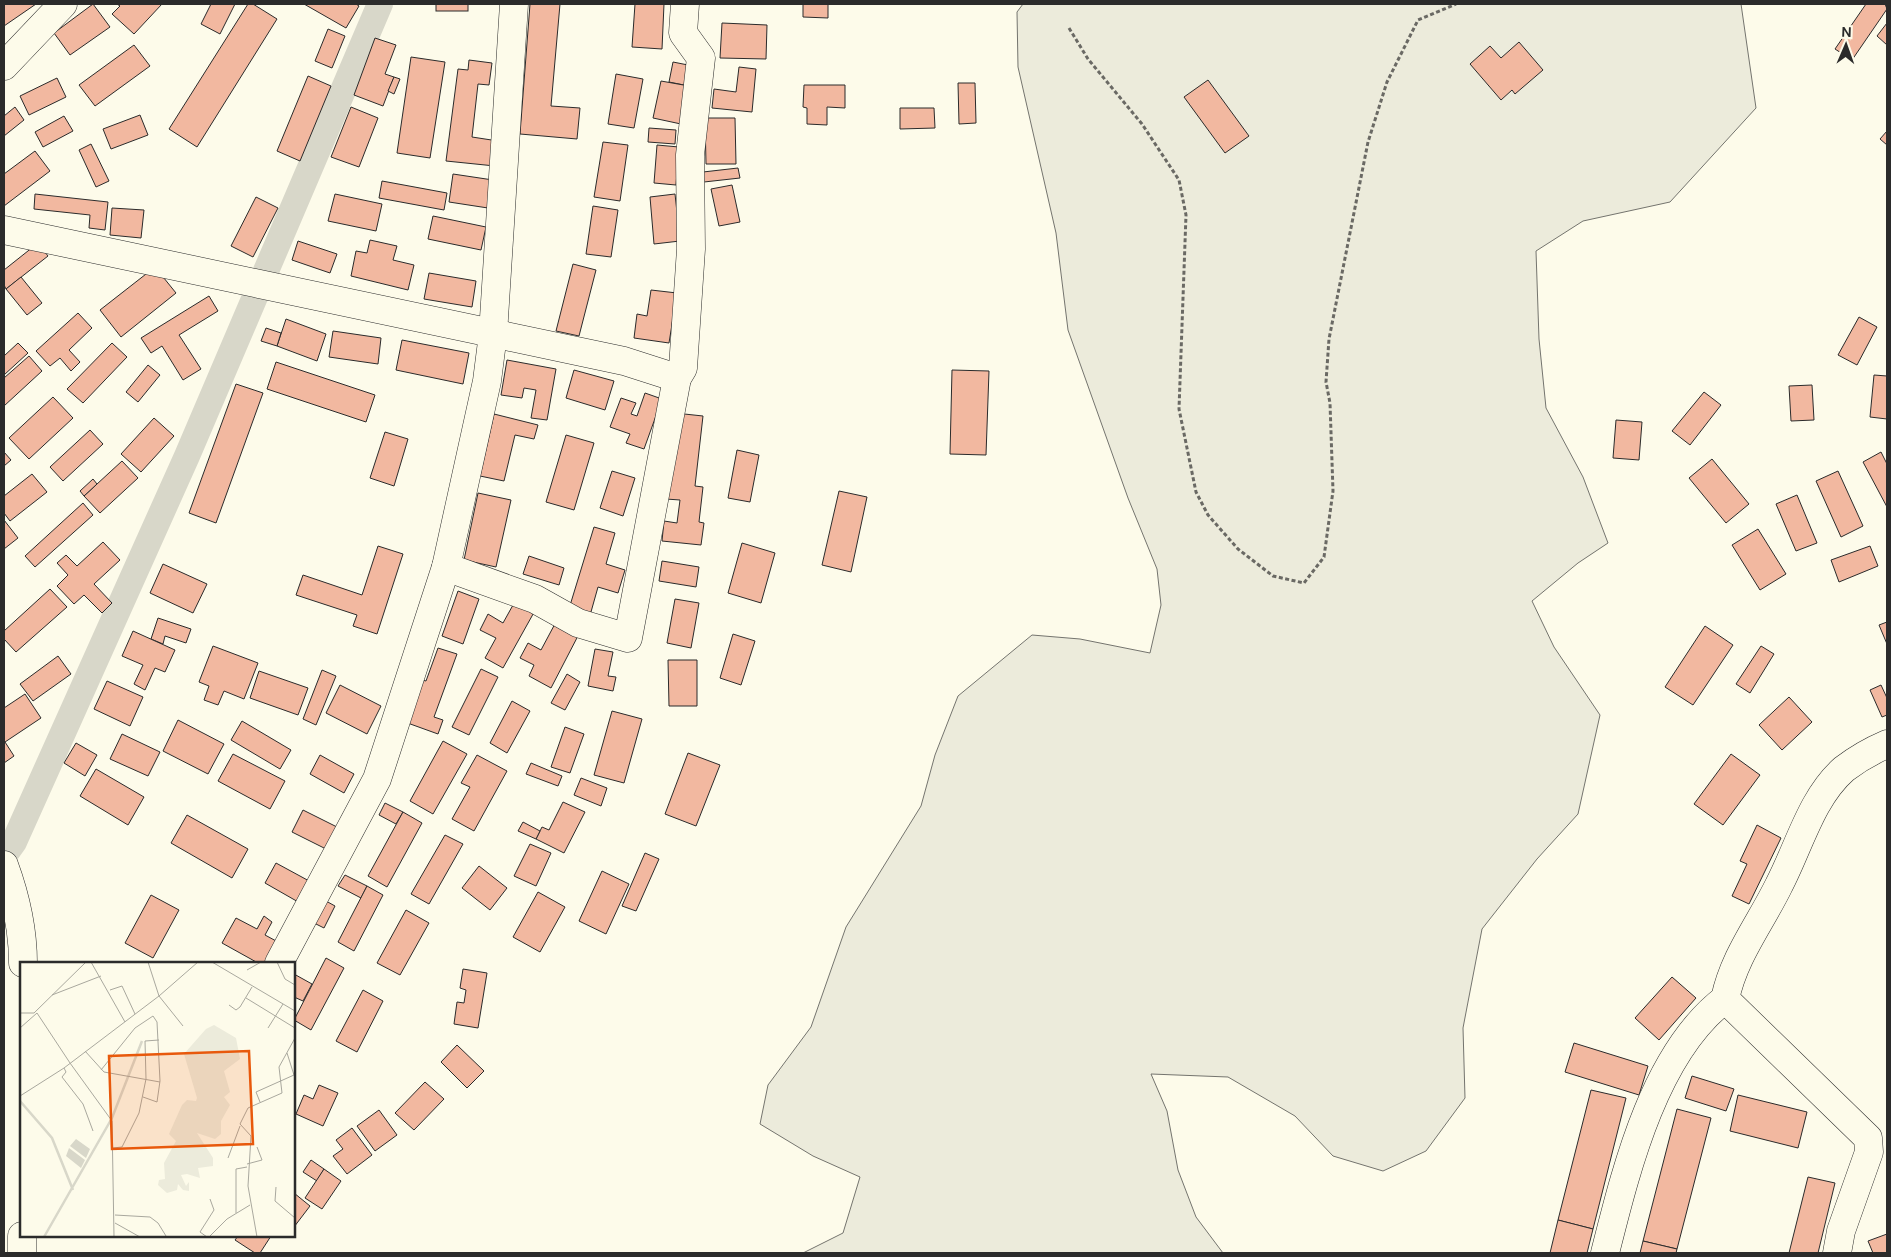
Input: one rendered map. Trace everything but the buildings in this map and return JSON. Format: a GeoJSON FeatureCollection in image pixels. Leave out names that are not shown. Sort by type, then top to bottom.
{"type":"FeatureCollection","features":[{"type":"Feature","properties":{"kind":"street"},"geometry":{"type":"LineString","coordinates":[[4,66],[63,4]]}},
{"type":"Feature","properties":{"kind":"street"},"geometry":{"type":"LineString","coordinates":[[280,962],[377,778],[446,567],[486,381],[493,334],[514,4]]}},
{"type":"Feature","properties":{"kind":"street"},"geometry":{"type":"LineString","coordinates":[[446,567],[535,599],[578,623],[628,638],[677,378],[683,368],[691,249],[690,155],[701,58],[682,33],[685,4]]}},
{"type":"Feature","properties":{"kind":"street"},"geometry":{"type":"LineString","coordinates":[[4,230],[624,361],[677,378]]}},
{"type":"Feature","properties":{"kind":"street"},"geometry":{"type":"LineString","coordinates":[[1605,1253],[1641,1126],[1668,1069],[1706,1014],[1725,999],[1738,956],[1779,886],[1819,799],[1844,770],[1874,750],[1887,744]]}},
{"type":"Feature","properties":{"kind":"street"},"geometry":{"type":"LineString","coordinates":[[4,865],[9,879],[23,947],[23,962]]}},
{"type":"Feature","properties":{"kind":"street"},"geometry":{"type":"LineString","coordinates":[[1725,999],[1868,1138],[1870,1152],[1841,1231],[1837,1253]]}},
{"type":"Feature","properties":{"kind":"path"},"geometry":{"type":"LineString","coordinates":[[1069,28],[1088,59],[1142,124],[1179,180],[1186,215],[1179,409],[1196,492],[1208,515],[1238,550],[1273,576],[1304,583],[1324,557],[1332,491],[1330,404],[1326,382],[1329,340],[1368,142],[1387,82],[1418,20],[1456,4]]}},
{"type":"Feature","properties":{"kind":"shaded area"},"geometry":{"type":"Polygon","coordinates":[[[1023,4],[1741,4],[1756,108],[1670,202],[1583,221],[1536,251],[1539,339],[1546,408],[1583,477],[1608,543],[1578,563],[1532,601],[1554,647],[1600,715],[1578,814],[1537,859],[1482,929],[1463,1028],[1465,1098],[1426,1151],[1383,1171],[1333,1156],[1295,1116],[1228,1077],[1151,1074],[1167,1111],[1178,1170],[1196,1217],[1223,1253],[803,1253],[843,1233],[860,1177],[813,1156],[760,1124],[768,1085],[811,1027],[846,927],[921,806],[935,755],[958,696],[1032,635],[1080,639],[1150,653],[1161,605],[1157,569],[1128,498],[1068,330],[1056,233],[1018,67],[1017,12],[1023,4]]]}},
{"type":"Feature","properties":{"kind":"waterway"},"geometry":{"type":"LineString","coordinates":[[4,856],[14,842],[187,456],[380,4]]}}]}
